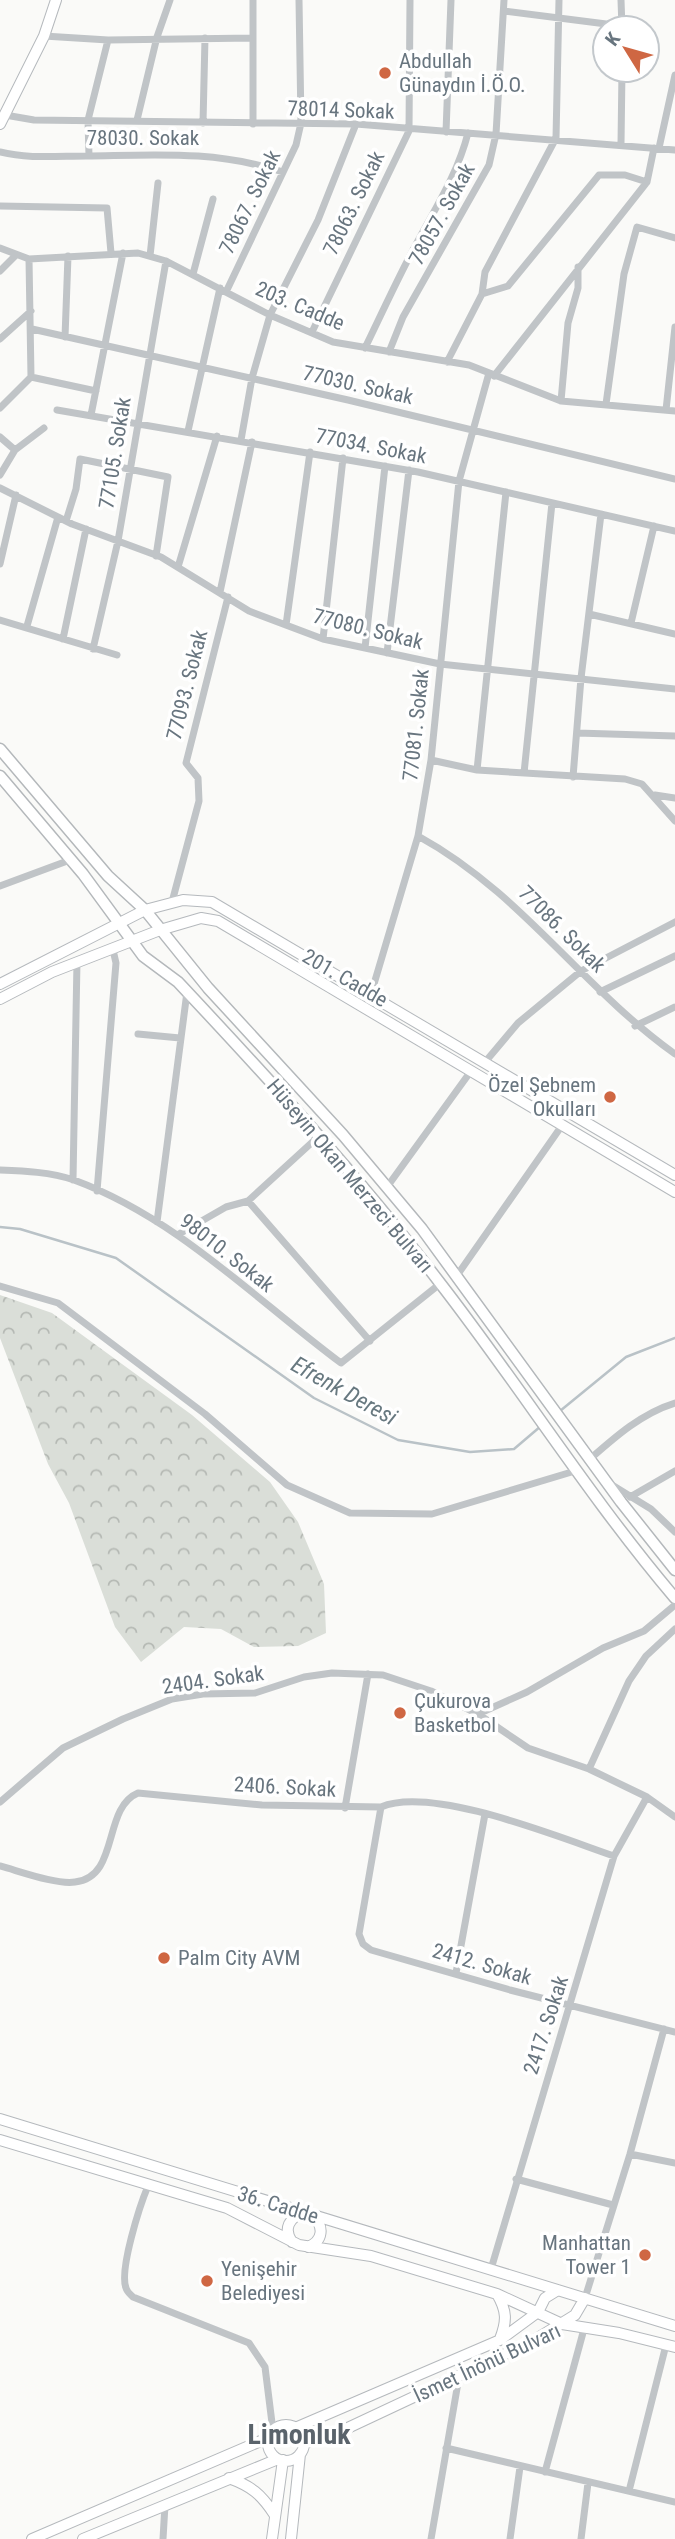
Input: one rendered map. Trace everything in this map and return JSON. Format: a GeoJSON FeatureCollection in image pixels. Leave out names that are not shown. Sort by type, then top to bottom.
{"type":"FeatureCollection","features":[{"type":"Feature","properties":{"kind":"main road"},"geometry":{"type":"LineString","coordinates":[[2,119],[44,36],[56,0]]}},
{"type":"Feature","properties":{"kind":"main road","name":"Hüseyin Okan Merzeci Bulvarı"},"geometry":{"type":"LineString","coordinates":[[0,749],[108,876],[145,910],[208,988],[387,1187],[458,1274],[606,1481],[675,1570]]}},
{"type":"Feature","properties":{"kind":"main road","name":"Hüseyin Okan Merzeci Bulvarı"},"geometry":{"type":"LineString","coordinates":[[0,776],[70,860],[143,956],[187,992],[362,1183],[441,1283],[572,1467],[675,1598]]}},
{"type":"Feature","properties":{"kind":"main road","name":"201. Cadde"},"geometry":{"type":"LineString","coordinates":[[0,984],[145,910],[172,902],[212,902],[486,1061],[675,1175]]}},
{"type":"Feature","properties":{"kind":"main road","name":"201. Cadde"},"geometry":{"type":"LineString","coordinates":[[0,999],[77,961],[113,950],[160,930],[201,918],[219,922],[675,1192]]}},
{"type":"Feature","properties":{"kind":"main road","name":"36. Cadde"},"geometry":{"type":"LineString","coordinates":[[0,2119],[558,2290]]}},
{"type":"Feature","properties":{"kind":"main road"},"geometry":{"type":"LineString","coordinates":[[0,2140],[228,2208],[292,2242],[307,2247],[371,2256],[497,2294],[562,2324],[575,2315],[585,2298]]}},
{"type":"Feature","properties":{"kind":"main road"},"geometry":{"type":"LineString","coordinates":[[292,2242],[288,2235],[288,2225],[294,2217],[307,2214],[318,2221],[321,2231],[318,2241],[307,2247]]}},
{"type":"Feature","properties":{"kind":"main road","name":"İsmet İnönü Bulvarı"},"geometry":{"type":"LineString","coordinates":[[295,2428],[500,2340],[538,2312],[545,2298],[558,2290],[675,2326]]}},
{"type":"Feature","properties":{"kind":"main road"},"geometry":{"type":"LineString","coordinates":[[497,2294],[506,2309],[500,2340]]}},
{"type":"Feature","properties":{"kind":"main road","name":"İsmet İnönü Bulvarı"},"geometry":{"type":"LineString","coordinates":[[304,2443],[337,2433],[459,2377],[562,2324],[620,2333],[671,2346]]}},
{"type":"Feature","properties":{"kind":"main road"},"geometry":{"type":"LineString","coordinates":[[32,2539],[271,2434],[283,2425],[295,2428],[304,2443],[300,2454],[291,2539]]}},
{"type":"Feature","properties":{"kind":"main road"},"geometry":{"type":"LineString","coordinates":[[271,2434],[269,2447],[281,2460]]}},
{"type":"Feature","properties":{"kind":"main road"},"geometry":{"type":"LineString","coordinates":[[83,2539],[229,2477],[300,2454]]}},
{"type":"Feature","properties":{"kind":"main road"},"geometry":{"type":"LineString","coordinates":[[272,2539],[281,2460]]}},
{"type":"Feature","properties":{"kind":"main road"},"geometry":{"type":"LineString","coordinates":[[229,2477],[262,2495],[274,2514]]}},
{"type":"Feature","properties":{"kind":"street"},"geometry":{"type":"LineString","coordinates":[[137,120],[157,37],[170,0]]}},
{"type":"Feature","properties":{"kind":"street"},"geometry":{"type":"LineString","coordinates":[[253,0],[253,124]]}},
{"type":"Feature","properties":{"kind":"street","name":"78067. Sokak"},"geometry":{"type":"LineString","coordinates":[[188,430],[223,290],[296,145],[301,123],[300,0]]}},
{"type":"Feature","properties":{"kind":"street","name":"78063. Sokak"},"geometry":{"type":"LineString","coordinates":[[312,332],[409,131],[410,0]]}},
{"type":"Feature","properties":{"kind":"street"},"geometry":{"type":"LineString","coordinates":[[446,132],[451,0]]}},
{"type":"Feature","properties":{"kind":"street","name":"78057. Sokak"},"geometry":{"type":"LineString","coordinates":[[388,352],[403,317],[489,165],[496,134],[504,0]]}},
{"type":"Feature","properties":{"kind":"street"},"geometry":{"type":"LineString","coordinates":[[447,362],[482,294],[485,272],[556,138],[559,0]]}},
{"type":"Feature","properties":{"kind":"street"},"geometry":{"type":"LineString","coordinates":[[504,11],[591,23]]}},
{"type":"Feature","properties":{"kind":"street"},"geometry":{"type":"LineString","coordinates":[[44,36],[108,40],[157,37],[253,38]]}},
{"type":"Feature","properties":{"kind":"street"},"geometry":{"type":"LineString","coordinates":[[203,123],[205,38]]}},
{"type":"Feature","properties":{"kind":"street"},"geometry":{"type":"LineString","coordinates":[[89,156],[88,120],[108,40]]}},
{"type":"Feature","properties":{"kind":"street"},"geometry":{"type":"LineString","coordinates":[[492,374],[647,182],[675,75]]}},
{"type":"Feature","properties":{"kind":"street"},"geometry":{"type":"LineString","coordinates":[[621,145],[622,84]]}},
{"type":"Feature","properties":{"kind":"street","name":"78014 Sokak"},"geometry":{"type":"LineString","coordinates":[[2,119],[356,124],[409,131],[556,138],[675,150]]}},
{"type":"Feature","properties":{"kind":"street"},"geometry":{"type":"LineString","coordinates":[[241,440],[252,378],[270,315],[318,220],[356,124]]}},
{"type":"Feature","properties":{"kind":"street"},"geometry":{"type":"LineString","coordinates":[[365,348],[413,250],[449,188],[461,161],[468,133]]}},
{"type":"Feature","properties":{"kind":"street","name":"78030. Sokak"},"geometry":{"type":"LineString","coordinates":[[0,152],[89,156],[196,154],[247,160],[283,172]]}},
{"type":"Feature","properties":{"kind":"street"},"geometry":{"type":"LineString","coordinates":[[482,294],[508,286],[598,175],[625,175],[647,182]]}},
{"type":"Feature","properties":{"kind":"street"},"geometry":{"type":"LineString","coordinates":[[150,256],[158,183]]}},
{"type":"Feature","properties":{"kind":"street"},"geometry":{"type":"LineString","coordinates":[[193,274],[213,199]]}},
{"type":"Feature","properties":{"kind":"street"},"geometry":{"type":"LineString","coordinates":[[0,206],[107,208],[110,253]]}},
{"type":"Feature","properties":{"kind":"street"},"geometry":{"type":"LineString","coordinates":[[606,404],[624,274],[637,227],[675,238]]}},
{"type":"Feature","properties":{"kind":"street","name":"203. Cadde"},"geometry":{"type":"LineString","coordinates":[[0,248],[29,259],[110,253],[150,256],[193,274],[270,315],[333,342],[447,362],[492,374],[561,401],[671,411]]}},
{"type":"Feature","properties":{"kind":"street"},"geometry":{"type":"LineString","coordinates":[[91,415],[122,253]]}},
{"type":"Feature","properties":{"kind":"street"},"geometry":{"type":"LineString","coordinates":[[0,271],[16,255]]}},
{"type":"Feature","properties":{"kind":"street"},"geometry":{"type":"LineString","coordinates":[[65,337],[68,256]]}},
{"type":"Feature","properties":{"kind":"street"},"geometry":{"type":"LineString","coordinates":[[0,408],[31,377],[32,311],[29,259]]}},
{"type":"Feature","properties":{"kind":"street","name":"77105. Sokak"},"geometry":{"type":"LineString","coordinates":[[93,649],[118,541],[166,261]]}},
{"type":"Feature","properties":{"kind":"street"},"geometry":{"type":"LineString","coordinates":[[561,401],[568,323],[578,288],[578,267]]}},
{"type":"Feature","properties":{"kind":"street"},"geometry":{"type":"LineString","coordinates":[[0,339],[32,311]]}},
{"type":"Feature","properties":{"kind":"street"},"geometry":{"type":"LineString","coordinates":[[671,411],[675,327]]}},
{"type":"Feature","properties":{"kind":"street","name":"77030. Sokak"},"geometry":{"type":"LineString","coordinates":[[32,329],[252,378],[675,479]]}},
{"type":"Feature","properties":{"kind":"street","name":"77081. Sokak"},"geometry":{"type":"LineString","coordinates":[[371,994],[418,836],[431,760],[459,481],[471,430],[492,374]]}},
{"type":"Feature","properties":{"kind":"street"},"geometry":{"type":"LineString","coordinates":[[31,377],[96,391]]}},
{"type":"Feature","properties":{"kind":"street","name":"77034. Sokak"},"geometry":{"type":"LineString","coordinates":[[57,410],[188,430],[409,470],[675,531]]}},
{"type":"Feature","properties":{"kind":"street"},"geometry":{"type":"LineString","coordinates":[[0,475],[15,450],[44,428]]}},
{"type":"Feature","properties":{"kind":"street"},"geometry":{"type":"LineString","coordinates":[[178,567],[217,436]]}},
{"type":"Feature","properties":{"kind":"street"},"geometry":{"type":"LineString","coordinates":[[0,437],[15,450]]}},
{"type":"Feature","properties":{"kind":"street"},"geometry":{"type":"LineString","coordinates":[[224,594],[252,442]]}},
{"type":"Feature","properties":{"kind":"street"},"geometry":{"type":"LineString","coordinates":[[286,625],[310,452]]}},
{"type":"Feature","properties":{"kind":"street"},"geometry":{"type":"LineString","coordinates":[[323,639],[343,458]]}},
{"type":"Feature","properties":{"kind":"street"},"geometry":{"type":"LineString","coordinates":[[27,626],[62,519],[76,489],[80,459],[130,467],[168,477],[156,556]]}},
{"type":"Feature","properties":{"kind":"street"},"geometry":{"type":"LineString","coordinates":[[365,648],[385,466]]}},
{"type":"Feature","properties":{"kind":"street"},"geometry":{"type":"LineString","coordinates":[[387,653],[409,470]]}},
{"type":"Feature","properties":{"kind":"street","name":"77080. Sokak"},"geometry":{"type":"LineString","coordinates":[[0,488],[62,519],[156,556],[249,611],[323,639],[440,664],[675,689]]}},
{"type":"Feature","properties":{"kind":"street"},"geometry":{"type":"LineString","coordinates":[[477,770],[485,670],[506,492]]}},
{"type":"Feature","properties":{"kind":"street"},"geometry":{"type":"LineString","coordinates":[[0,564],[16,495]]}},
{"type":"Feature","properties":{"kind":"street"},"geometry":{"type":"LineString","coordinates":[[524,773],[552,503]]}},
{"type":"Feature","properties":{"kind":"street"},"geometry":{"type":"LineString","coordinates":[[573,777],[581,678],[601,514]]}},
{"type":"Feature","properties":{"kind":"street"},"geometry":{"type":"LineString","coordinates":[[631,623],[654,526]]}},
{"type":"Feature","properties":{"kind":"street"},"geometry":{"type":"LineString","coordinates":[[63,639],[86,529]]}},
{"type":"Feature","properties":{"kind":"street","name":"77093. Sokak"},"geometry":{"type":"LineString","coordinates":[[172,902],[199,801],[198,778],[186,763],[224,594]]}},
{"type":"Feature","properties":{"kind":"street"},"geometry":{"type":"LineString","coordinates":[[589,614],[675,634]]}},
{"type":"Feature","properties":{"kind":"street"},"geometry":{"type":"LineString","coordinates":[[0,620],[117,655]]}},
{"type":"Feature","properties":{"kind":"street"},"geometry":{"type":"LineString","coordinates":[[577,733],[675,736]]}},
{"type":"Feature","properties":{"kind":"street"},"geometry":{"type":"LineString","coordinates":[[431,760],[477,770],[625,779],[642,784],[655,794],[675,821]]}},
{"type":"Feature","properties":{"kind":"street"},"geometry":{"type":"LineString","coordinates":[[655,794],[675,797]]}},
{"type":"Feature","properties":{"kind":"street","name":"77086. Sokak"},"geometry":{"type":"LineString","coordinates":[[418,836],[505,897],[635,1026],[675,1054]]}},
{"type":"Feature","properties":{"kind":"street"},"geometry":{"type":"LineString","coordinates":[[0,886],[70,860]]}},
{"type":"Feature","properties":{"kind":"street"},"geometry":{"type":"LineString","coordinates":[[486,1061],[518,1023],[581,971],[675,922]]}},
{"type":"Feature","properties":{"kind":"street"},"geometry":{"type":"LineString","coordinates":[[97,1191],[116,963],[113,950]]}},
{"type":"Feature","properties":{"kind":"street"},"geometry":{"type":"LineString","coordinates":[[600,992],[675,956]]}},
{"type":"Feature","properties":{"kind":"street"},"geometry":{"type":"LineString","coordinates":[[73,1180],[77,961]]}},
{"type":"Feature","properties":{"kind":"street"},"geometry":{"type":"LineString","coordinates":[[157,1222],[187,992]]}},
{"type":"Feature","properties":{"kind":"street"},"geometry":{"type":"LineString","coordinates":[[635,1026],[675,1007]]}},
{"type":"Feature","properties":{"kind":"street"},"geometry":{"type":"LineString","coordinates":[[138,1034],[180,1038]]}},
{"type":"Feature","properties":{"kind":"street"},"geometry":{"type":"LineString","coordinates":[[387,1187],[471,1071]]}},
{"type":"Feature","properties":{"kind":"street"},"geometry":{"type":"LineString","coordinates":[[458,1274],[563,1124]]}},
{"type":"Feature","properties":{"kind":"street"},"geometry":{"type":"LineString","coordinates":[[179,1234],[226,1207],[248,1201],[319,1136]]}},
{"type":"Feature","properties":{"kind":"street","name":"98010. Sokak"},"geometry":{"type":"LineString","coordinates":[[0,1170],[35,1172],[73,1180],[179,1234],[341,1363],[370,1341]]}},
{"type":"Feature","properties":{"kind":"street"},"geometry":{"type":"LineString","coordinates":[[248,1201],[370,1341],[441,1283]]}},
{"type":"Feature","properties":{"kind":"street"},"geometry":{"type":"LineString","coordinates":[[0,1286],[58,1303],[205,1414],[287,1485],[350,1513],[432,1514],[572,1467]]}},
{"type":"Feature","properties":{"kind":"street"},"geometry":{"type":"LineString","coordinates":[[587,1455],[643,1418],[675,1403]]}},
{"type":"Feature","properties":{"kind":"street"},"geometry":{"type":"LineString","coordinates":[[630,1497],[675,1471]]}},
{"type":"Feature","properties":{"kind":"street"},"geometry":{"type":"LineString","coordinates":[[606,1481],[651,1509],[675,1532]]}},
{"type":"Feature","properties":{"kind":"street"},"geometry":{"type":"LineString","coordinates":[[478,1714],[484,1708],[527,1692],[603,1648],[644,1631],[675,1605]]}},
{"type":"Feature","properties":{"kind":"street"},"geometry":{"type":"LineString","coordinates":[[589,1769],[629,1681],[646,1656],[675,1629]]}},
{"type":"Feature","properties":{"kind":"street"},"geometry":{"type":"LineString","coordinates":[[345,1808],[368,1674]]}},
{"type":"Feature","properties":{"kind":"street","name":"2404. Sokak"},"geometry":{"type":"LineString","coordinates":[[0,1802],[63,1748],[172,1699],[203,1694],[255,1693],[314,1675],[368,1674],[402,1680],[478,1714],[528,1748],[589,1769],[647,1797],[675,1817]]}},
{"type":"Feature","properties":{"kind":"street","name":"2406. Sokak"},"geometry":{"type":"LineString","coordinates":[[0,1866],[74,1883],[88,1879],[99,1868],[105,1856],[121,1807],[127,1798],[138,1793],[262,1805],[345,1808],[381,1808],[395,1802],[423,1802],[485,1814],[614,1856]]}},
{"type":"Feature","properties":{"kind":"street","name":"2417. Sokak"},"geometry":{"type":"LineString","coordinates":[[491,2269],[614,1856],[647,1797]]}},
{"type":"Feature","properties":{"kind":"street","name":"2412. Sokak"},"geometry":{"type":"LineString","coordinates":[[381,1808],[359,1934],[363,1944],[372,1950],[675,2032]]}},
{"type":"Feature","properties":{"kind":"street"},"geometry":{"type":"LineString","coordinates":[[456,1973],[485,1814]]}},
{"type":"Feature","properties":{"kind":"street"},"geometry":{"type":"LineString","coordinates":[[585,2298],[630,2154],[664,2029]]}},
{"type":"Feature","properties":{"kind":"street"},"geometry":{"type":"LineString","coordinates":[[630,2154],[675,2163]]}},
{"type":"Feature","properties":{"kind":"street"},"geometry":{"type":"LineString","coordinates":[[516,2179],[613,2206]]}},
{"type":"Feature","properties":{"kind":"street"},"geometry":{"type":"LineString","coordinates":[[148,2186],[141,2203],[129,2255],[125,2288],[132,2297],[249,2343],[265,2367],[271,2434]]}},
{"type":"Feature","properties":{"kind":"street"},"geometry":{"type":"LineString","coordinates":[[545,2472],[584,2329]]}},
{"type":"Feature","properties":{"kind":"street"},"geometry":{"type":"LineString","coordinates":[[629,2491],[671,2346]]}},
{"type":"Feature","properties":{"kind":"street"},"geometry":{"type":"LineString","coordinates":[[431,2539],[459,2377]]}},
{"type":"Feature","properties":{"kind":"street"},"geometry":{"type":"LineString","coordinates":[[446,2448],[675,2502]]}},
{"type":"Feature","properties":{"kind":"street"},"geometry":{"type":"LineString","coordinates":[[510,2539],[520,2467]]}},
{"type":"Feature","properties":{"kind":"street"},"geometry":{"type":"LineString","coordinates":[[581,2539],[588,2483]]}},
{"type":"Feature","properties":{"kind":"street"},"geometry":{"type":"LineString","coordinates":[[163,2539],[165,2505]]}},
{"type":"Feature","properties":{"kind":"green space"},"geometry":{"type":"Polygon","coordinates":[[[0,1295],[52,1313],[192,1415],[270,1482],[298,1522],[324,1584],[326,1633],[298,1646],[254,1647],[221,1629],[184,1627],[141,1662],[115,1627],[69,1503],[48,1464],[0,1338],[0,1295]]]}},
{"type":"Feature","properties":{"kind":"waterway","name":"Efrenk Deresi"},"geometry":{"type":"LineString","coordinates":[[0,1227],[20,1229],[116,1258],[314,1398],[398,1440],[470,1452],[514,1449],[541,1426]]}},
{"type":"Feature","properties":{"kind":"waterway","name":"Efrenk Deresi"},"geometry":{"type":"LineString","coordinates":[[560,1411],[626,1357],[675,1338]]}},
{"type":"Feature","properties":{"kind":"place","name":"Abdullah Günaydın İ.Ö.O."},"geometry":{"type":"Point","coordinates":[385,73]}},
{"type":"Feature","properties":{"kind":"place","name":"Özel Şebnem Okulları"},"geometry":{"type":"Point","coordinates":[610,1097]}},
{"type":"Feature","properties":{"kind":"place","name":"Çukurova Basketbol"},"geometry":{"type":"Point","coordinates":[400,1713]}},
{"type":"Feature","properties":{"kind":"place","name":"Palm City AVM"},"geometry":{"type":"Point","coordinates":[164,1958]}},
{"type":"Feature","properties":{"kind":"place","name":"Manhattan Tower 1"},"geometry":{"type":"Point","coordinates":[645,2255]}},
{"type":"Feature","properties":{"kind":"place","name":"Yenişehir Belediyesi"},"geometry":{"type":"Point","coordinates":[207,2281]}},
{"type":"Feature","properties":{"kind":"district","name":"Limonluk"},"geometry":{"type":"Point","coordinates":[299,2434]}}]}
